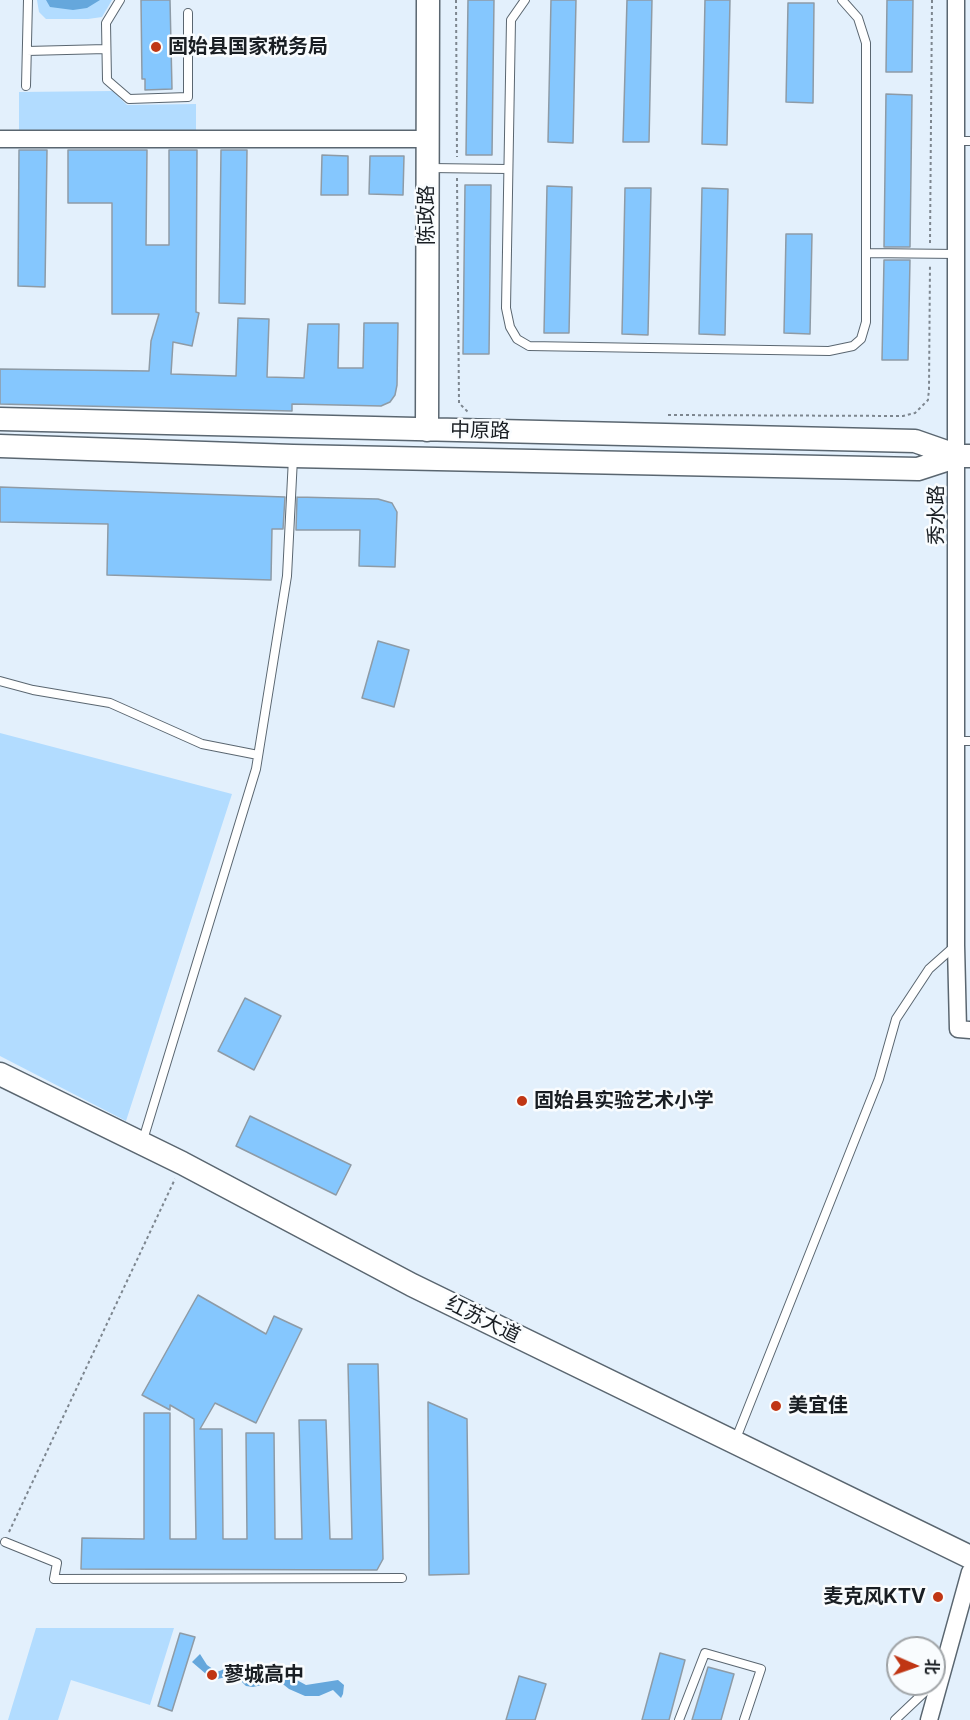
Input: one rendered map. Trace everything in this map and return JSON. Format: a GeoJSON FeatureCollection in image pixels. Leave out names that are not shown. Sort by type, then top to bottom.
{"type":"FeatureCollection","features":[{"type":"Feature","properties":{"kind":"main road","name":"陈政路"},"geometry":{"type":"LineString","coordinates":[[427,430],[428,0]]}},
{"type":"Feature","properties":{"kind":"main road","name":"中原路"},"geometry":{"type":"LineString","coordinates":[[0,419],[915,441],[964,456]]}},
{"type":"Feature","properties":{"kind":"main road","name":"中原路"},"geometry":{"type":"LineString","coordinates":[[0,446],[293,456],[918,469],[964,456]]}},
{"type":"Feature","properties":{"kind":"main road","name":"红苏大道"},"geometry":{"type":"LineString","coordinates":[[0,1074],[182,1163],[412,1285],[970,1557]]}},
{"type":"Feature","properties":{"kind":"street","name":"秀水路"},"geometry":{"type":"LineString","coordinates":[[956,0],[963,141],[957,254],[964,456],[963,741],[956,945],[964,1030]]}},
{"type":"Feature","properties":{"kind":"street"},"geometry":{"type":"LineString","coordinates":[[0,139],[428,139]]}},
{"type":"Feature","properties":{"kind":"street"},"geometry":{"type":"LineString","coordinates":[[946,1649],[970,1572]]}},
{"type":"Feature","properties":{"kind":"street"},"geometry":{"type":"LineString","coordinates":[[929,1720],[933,1696]]}},
{"type":"Feature","properties":{"kind":"lane"},"geometry":{"type":"LineString","coordinates":[[26,86],[28,0]]}},
{"type":"Feature","properties":{"kind":"lane"},"geometry":{"type":"LineString","coordinates":[[120,0],[106,23],[107,80],[129,99],[188,97],[188,13]]}},
{"type":"Feature","properties":{"kind":"lane"},"geometry":{"type":"LineString","coordinates":[[525,0],[511,20],[506,308],[510,327],[517,339],[529,346],[842,350],[853,346],[864,332],[866,252],[866,43],[858,18],[842,0]]}},
{"type":"Feature","properties":{"kind":"lane"},"geometry":{"type":"LineString","coordinates":[[27,51],[106,49]]}},
{"type":"Feature","properties":{"kind":"lane"},"geometry":{"type":"LineString","coordinates":[[428,168],[508,169]]}},
{"type":"Feature","properties":{"kind":"lane"},"geometry":{"type":"LineString","coordinates":[[866,252],[957,254]]}},
{"type":"Feature","properties":{"kind":"lane"},"geometry":{"type":"LineString","coordinates":[[142,1143],[258,755],[287,576],[293,456]]}},
{"type":"Feature","properties":{"kind":"lane"},"geometry":{"type":"LineString","coordinates":[[0,681],[33,690],[110,703],[202,744],[258,755]]}},
{"type":"Feature","properties":{"kind":"lane"},"geometry":{"type":"LineString","coordinates":[[735,1441],[879,1079],[896,1019],[928,969],[956,945]]}},
{"type":"Feature","properties":{"kind":"lane"},"geometry":{"type":"LineString","coordinates":[[5,1542],[57,1563],[54,1579],[402,1578]]}},
{"type":"Feature","properties":{"kind":"lane"},"geometry":{"type":"LineString","coordinates":[[679,1720],[705,1653],[761,1668],[744,1720]]}},
{"type":"Feature","properties":{"kind":"lane"},"geometry":{"type":"LineString","coordinates":[[895,1720],[920,1696]]}},
{"type":"Feature","properties":{"kind":"path"},"geometry":{"type":"LineString","coordinates":[[456,0],[459,403],[470,414]]}},
{"type":"Feature","properties":{"kind":"path"},"geometry":{"type":"LineString","coordinates":[[667,416],[903,416],[915,413],[928,400],[932,0]]}},
{"type":"Feature","properties":{"kind":"path"},"geometry":{"type":"LineString","coordinates":[[5,1542],[182,1163]]}},
{"type":"Feature","properties":{"kind":"shaded area"},"geometry":{"type":"Polygon","coordinates":[[[37,0],[112,0],[102,17],[46,19],[39,12],[37,0]]]}},
{"type":"Feature","properties":{"kind":"shaded area"},"geometry":{"type":"Polygon","coordinates":[[[46,0],[100,0],[87,8],[73,10],[50,7],[46,0]]]}},
{"type":"Feature","properties":{"kind":"shaded area"},"geometry":{"type":"Polygon","coordinates":[[[113,91],[127,105],[196,104],[196,134],[19,133],[19,92],[113,91]]]}},
{"type":"Feature","properties":{"kind":"shaded area"},"geometry":{"type":"Polygon","coordinates":[[[0,733],[232,794],[126,1121],[0,1056],[0,733]]]}},
{"type":"Feature","properties":{"kind":"shaded area"},"geometry":{"type":"Polygon","coordinates":[[[36,1628],[174,1628],[150,1705],[71,1680],[58,1720],[8,1720],[36,1628]]]}},
{"type":"Feature","properties":{"kind":"shaded area"},"geometry":{"type":"Polygon","coordinates":[[[200,1654],[207,1665],[217,1672],[234,1665],[258,1676],[282,1672],[306,1685],[338,1680],[344,1685],[343,1694],[341,1698],[333,1690],[319,1696],[305,1696],[289,1689],[279,1681],[253,1687],[246,1686],[235,1675],[213,1680],[192,1662],[200,1654]]]}},
{"type":"Feature","properties":{"kind":"building","name":"固始县国家税务局"},"geometry":{"type":"Polygon","coordinates":[[[141,0],[170,0],[172,89],[145,90],[145,79],[142,79],[141,0]]]}},
{"type":"Feature","properties":{"kind":"building"},"geometry":{"type":"Polygon","coordinates":[[[468,0],[494,0],[492,155],[466,155],[468,0]]]}},
{"type":"Feature","properties":{"kind":"building"},"geometry":{"type":"Polygon","coordinates":[[[551,0],[576,0],[573,143],[548,142],[551,0]]]}},
{"type":"Feature","properties":{"kind":"building"},"geometry":{"type":"Polygon","coordinates":[[[627,0],[652,0],[649,142],[623,142],[627,0]]]}},
{"type":"Feature","properties":{"kind":"building"},"geometry":{"type":"Polygon","coordinates":[[[705,0],[730,0],[727,145],[702,144],[705,0]]]}},
{"type":"Feature","properties":{"kind":"building"},"geometry":{"type":"Polygon","coordinates":[[[887,0],[913,0],[912,72],[886,72],[887,0]]]}},
{"type":"Feature","properties":{"kind":"building"},"geometry":{"type":"Polygon","coordinates":[[[788,3],[814,3],[813,103],[786,102],[788,3]]]}},
{"type":"Feature","properties":{"kind":"building"},"geometry":{"type":"Polygon","coordinates":[[[886,94],[912,95],[910,247],[884,247],[886,94]]]}},
{"type":"Feature","properties":{"kind":"building"},"geometry":{"type":"Polygon","coordinates":[[[19,150],[47,150],[45,287],[18,286],[19,150]]]}},
{"type":"Feature","properties":{"kind":"building"},"geometry":{"type":"Polygon","coordinates":[[[68,150],[147,150],[146,245],[169,245],[169,150],[197,150],[196,312],[199,313],[192,346],[173,342],[171,374],[236,376],[238,318],[269,319],[267,377],[304,378],[308,324],[339,324],[338,368],[363,368],[364,323],[398,323],[397,385],[395,395],[390,402],[381,406],[292,404],[292,411],[0,404],[0,369],[149,371],[151,341],[159,314],[112,314],[112,203],[68,203],[68,150]]]}},
{"type":"Feature","properties":{"kind":"building"},"geometry":{"type":"Polygon","coordinates":[[[221,150],[247,150],[245,304],[219,303],[221,150]]]}},
{"type":"Feature","properties":{"kind":"building"},"geometry":{"type":"Polygon","coordinates":[[[322,155],[348,156],[348,195],[321,195],[322,155]]]}},
{"type":"Feature","properties":{"kind":"building"},"geometry":{"type":"Polygon","coordinates":[[[370,156],[404,156],[403,195],[369,194],[370,156]]]}},
{"type":"Feature","properties":{"kind":"building"},"geometry":{"type":"Polygon","coordinates":[[[465,185],[491,185],[489,354],[463,354],[465,185]]]}},
{"type":"Feature","properties":{"kind":"building"},"geometry":{"type":"Polygon","coordinates":[[[547,186],[572,187],[569,333],[544,333],[547,186]]]}},
{"type":"Feature","properties":{"kind":"building"},"geometry":{"type":"Polygon","coordinates":[[[625,188],[651,188],[648,335],[622,334],[625,188]]]}},
{"type":"Feature","properties":{"kind":"building"},"geometry":{"type":"Polygon","coordinates":[[[702,188],[728,189],[725,335],[699,334],[702,188]]]}},
{"type":"Feature","properties":{"kind":"building"},"geometry":{"type":"Polygon","coordinates":[[[786,234],[812,234],[810,334],[784,333],[786,234]]]}},
{"type":"Feature","properties":{"kind":"building"},"geometry":{"type":"Polygon","coordinates":[[[884,260],[910,260],[908,360],[882,360],[884,260]]]}},
{"type":"Feature","properties":{"kind":"building"},"geometry":{"type":"Polygon","coordinates":[[[0,487],[285,497],[283,529],[272,529],[271,580],[107,575],[108,524],[0,522],[0,487]]]}},
{"type":"Feature","properties":{"kind":"building"},"geometry":{"type":"Polygon","coordinates":[[[297,497],[378,499],[392,503],[397,512],[395,567],[359,566],[360,530],[296,530],[297,497]]]}},
{"type":"Feature","properties":{"kind":"building"},"geometry":{"type":"Polygon","coordinates":[[[378,641],[409,650],[394,707],[362,698],[378,641]]]}},
{"type":"Feature","properties":{"kind":"building"},"geometry":{"type":"Polygon","coordinates":[[[245,998],[281,1016],[254,1070],[218,1051],[245,998]]]}},
{"type":"Feature","properties":{"kind":"building"},"geometry":{"type":"Polygon","coordinates":[[[250,1116],[351,1165],[336,1195],[236,1146],[250,1116]]]}},
{"type":"Feature","properties":{"kind":"building"},"geometry":{"type":"Polygon","coordinates":[[[198,1295],[266,1334],[274,1316],[302,1329],[256,1423],[215,1403],[200,1429],[222,1429],[223,1539],[247,1539],[246,1433],[274,1433],[275,1539],[302,1539],[299,1420],[326,1420],[330,1539],[352,1539],[348,1364],[378,1364],[383,1559],[377,1570],[81,1569],[82,1538],[144,1539],[144,1413],[170,1413],[170,1539],[196,1539],[194,1419],[170,1405],[170,1410],[142,1395],[198,1295]]]}},
{"type":"Feature","properties":{"kind":"building"},"geometry":{"type":"Polygon","coordinates":[[[428,1402],[467,1419],[469,1574],[429,1575],[428,1402]]]}},
{"type":"Feature","properties":{"kind":"building"},"geometry":{"type":"Polygon","coordinates":[[[180,1633],[195,1637],[172,1711],[158,1706],[180,1633]]]}},
{"type":"Feature","properties":{"kind":"building"},"geometry":{"type":"Polygon","coordinates":[[[660,1653],[685,1660],[669,1720],[642,1720],[660,1653]]]}},
{"type":"Feature","properties":{"kind":"building"},"geometry":{"type":"Polygon","coordinates":[[[708,1667],[734,1674],[721,1720],[692,1720],[708,1667]]]}},
{"type":"Feature","properties":{"kind":"building"},"geometry":{"type":"Polygon","coordinates":[[[519,1676],[546,1684],[535,1720],[506,1720],[519,1676]]]}},
{"type":"Feature","properties":{"kind":"place","name":"固始县国家税务局"},"geometry":{"type":"Point","coordinates":[156,47]}},
{"type":"Feature","properties":{"kind":"place","name":"固始县实验艺术小学"},"geometry":{"type":"Point","coordinates":[522,1101]}},
{"type":"Feature","properties":{"kind":"place","name":"美宜佳"},"geometry":{"type":"Point","coordinates":[776,1406]}},
{"type":"Feature","properties":{"kind":"place","name":"麦克风KTV"},"geometry":{"type":"Point","coordinates":[938,1597]}},
{"type":"Feature","properties":{"kind":"place","name":"蓼城高中"},"geometry":{"type":"Point","coordinates":[212,1675]}}]}
